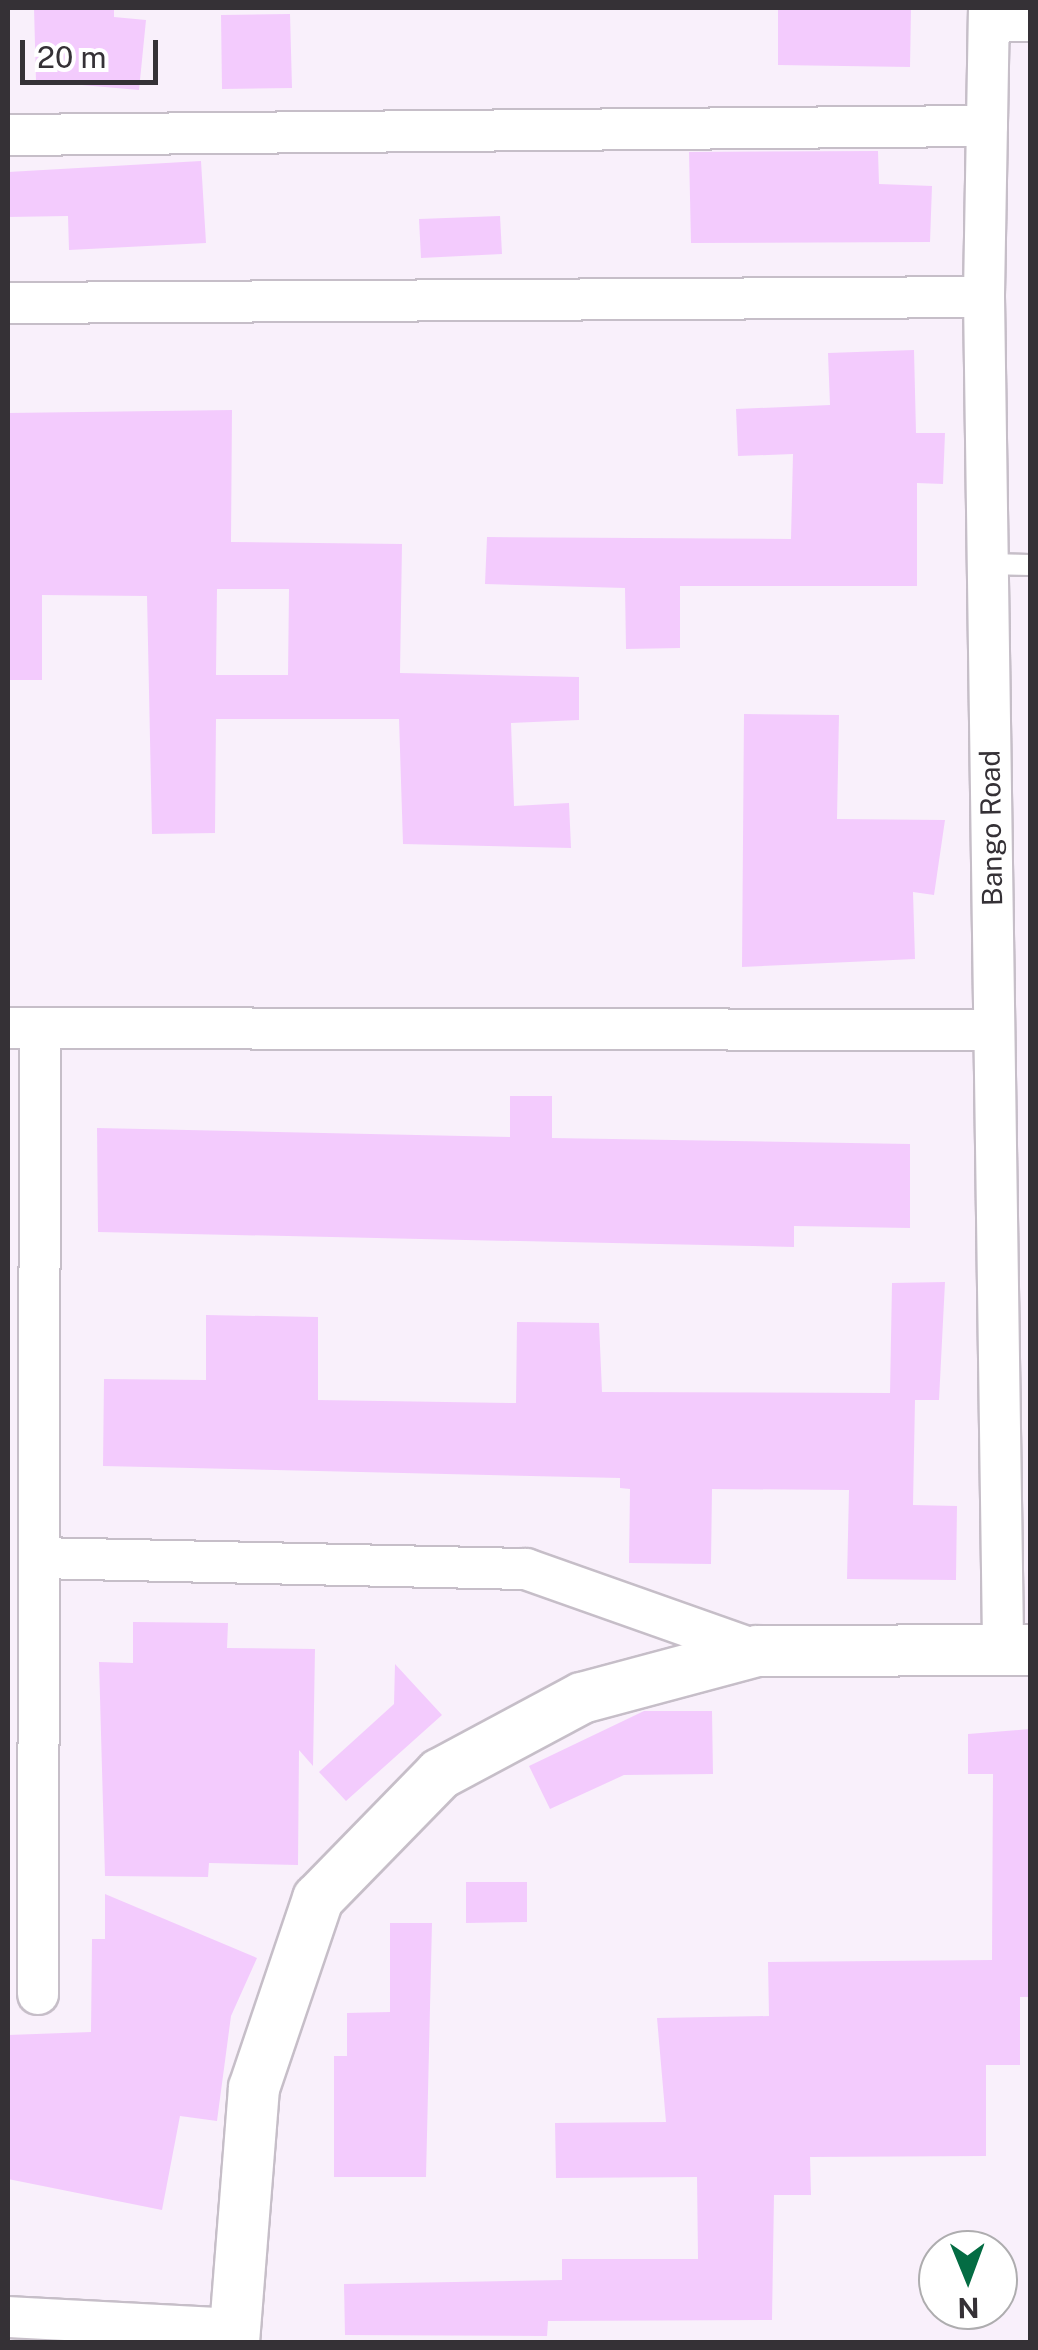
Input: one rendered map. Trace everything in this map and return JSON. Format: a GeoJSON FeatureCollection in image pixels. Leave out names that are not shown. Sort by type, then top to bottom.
{"type":"FeatureCollection","features":[{"type":"Feature","properties":{"kind":"street"},"geometry":{"type":"LineString","coordinates":[[989,15],[1030,21]]}},
{"type":"Feature","properties":{"kind":"street","name":"Bango Road"},"geometry":{"type":"LineString","coordinates":[[989,15],[984,297],[993,1030],[1017,1650]]}},
{"type":"Feature","properties":{"kind":"street"},"geometry":{"type":"LineString","coordinates":[[8,135],[988,126]]}},
{"type":"Feature","properties":{"kind":"street"},"geometry":{"type":"LineString","coordinates":[[8,303],[984,297]]}},
{"type":"Feature","properties":{"kind":"street"},"geometry":{"type":"LineString","coordinates":[[38,1994],[39,1558],[24,1028],[993,1030]]}},
{"type":"Feature","properties":{"kind":"street"},"geometry":{"type":"LineString","coordinates":[[39,1558],[526,1569],[757,1651]]}},
{"type":"Feature","properties":{"kind":"street"},"geometry":{"type":"LineString","coordinates":[[8,2318],[234,2336],[254,2088],[318,1899],[440,1774],[582,1698],[757,1651],[1017,1650]]}},
{"type":"Feature","properties":{"kind":"lane"},"geometry":{"type":"LineString","coordinates":[[988,564],[1030,565]]}},
{"type":"Feature","properties":{"kind":"building"},"geometry":{"type":"Polygon","coordinates":[[[34,8],[114,8],[114,17],[146,20],[139,90],[36,81],[34,8]]]}},
{"type":"Feature","properties":{"kind":"building"},"geometry":{"type":"Polygon","coordinates":[[[778,8],[911,8],[910,67],[778,65],[778,8]]]}},
{"type":"Feature","properties":{"kind":"building"},"geometry":{"type":"Polygon","coordinates":[[[290,14],[292,88],[222,89],[221,15],[290,14]]]}},
{"type":"Feature","properties":{"kind":"building"},"geometry":{"type":"Polygon","coordinates":[[[878,151],[879,184],[932,186],[930,242],[691,243],[689,152],[878,151]]]}},
{"type":"Feature","properties":{"kind":"building"},"geometry":{"type":"Polygon","coordinates":[[[201,161],[206,243],[69,250],[68,216],[8,217],[8,172],[201,161]]]}},
{"type":"Feature","properties":{"kind":"building"},"geometry":{"type":"Polygon","coordinates":[[[500,216],[502,254],[421,258],[419,219],[500,216]]]}},
{"type":"Feature","properties":{"kind":"building"},"geometry":{"type":"Polygon","coordinates":[[[914,350],[916,433],[945,433],[943,484],[917,483],[917,586],[680,586],[680,648],[626,649],[625,588],[485,584],[487,537],[791,539],[793,454],[738,456],[736,409],[830,405],[828,353],[914,350]]]}},
{"type":"Feature","properties":{"kind":"building"},"geometry":{"type":"Polygon","coordinates":[[[232,410],[231,542],[402,544],[400,673],[579,677],[579,720],[511,723],[514,806],[569,803],[571,848],[403,844],[399,719],[216,719],[215,833],[152,834],[147,596],[42,595],[42,680],[8,680],[8,413],[232,410]],[[217,589],[216,675],[288,675],[289,589],[217,589]]]}},
{"type":"Feature","properties":{"kind":"building"},"geometry":{"type":"Polygon","coordinates":[[[744,714],[839,715],[837,819],[945,820],[934,895],[913,892],[915,959],[742,967],[744,714]]]}},
{"type":"Feature","properties":{"kind":"building"},"geometry":{"type":"Polygon","coordinates":[[[510,1096],[552,1096],[552,1138],[910,1144],[910,1228],[794,1226],[794,1247],[98,1232],[97,1128],[510,1137],[510,1096]]]}},
{"type":"Feature","properties":{"kind":"building"},"geometry":{"type":"Polygon","coordinates":[[[945,1282],[939,1400],[915,1400],[913,1505],[957,1506],[956,1580],[847,1579],[849,1490],[712,1489],[711,1564],[629,1563],[630,1489],[620,1488],[620,1478],[103,1466],[104,1379],[206,1380],[206,1315],[318,1317],[318,1400],[516,1403],[517,1322],[599,1323],[602,1392],[890,1393],[892,1283],[945,1282]]]}},
{"type":"Feature","properties":{"kind":"building"},"geometry":{"type":"Polygon","coordinates":[[[133,1622],[228,1623],[227,1648],[315,1649],[313,1766],[299,1750],[298,1865],[209,1863],[208,1877],[105,1876],[99,1662],[133,1663],[133,1622]]]}},
{"type":"Feature","properties":{"kind":"building"},"geometry":{"type":"Polygon","coordinates":[[[395,1664],[442,1715],[346,1801],[319,1772],[394,1704],[395,1664]]]}},
{"type":"Feature","properties":{"kind":"building"},"geometry":{"type":"Polygon","coordinates":[[[644,1711],[712,1711],[713,1774],[624,1775],[550,1809],[529,1766],[644,1711]]]}},
{"type":"Feature","properties":{"kind":"building"},"geometry":{"type":"Polygon","coordinates":[[[1030,1729],[1030,1997],[1020,1997],[1020,2065],[986,2065],[986,2156],[810,2157],[811,2195],[774,2195],[772,2320],[548,2321],[547,2336],[345,2335],[344,2284],[562,2280],[562,2259],[698,2259],[697,2177],[556,2178],[555,2123],[666,2122],[657,2018],[769,2016],[768,1962],[992,1960],[993,1774],[968,1774],[968,1734],[1030,1729]]]}},
{"type":"Feature","properties":{"kind":"building"},"geometry":{"type":"Polygon","coordinates":[[[466,1882],[527,1882],[527,1922],[466,1923],[466,1882]]]}},
{"type":"Feature","properties":{"kind":"building"},"geometry":{"type":"Polygon","coordinates":[[[105,1894],[257,1958],[231,2016],[217,2121],[180,2116],[162,2210],[8,2179],[8,2035],[91,2032],[92,1939],[105,1939],[105,1894]]]}},
{"type":"Feature","properties":{"kind":"building"},"geometry":{"type":"Polygon","coordinates":[[[390,1923],[432,1923],[426,2177],[334,2177],[334,2056],[347,2056],[347,2013],[390,2012],[390,1923]]]}}]}
